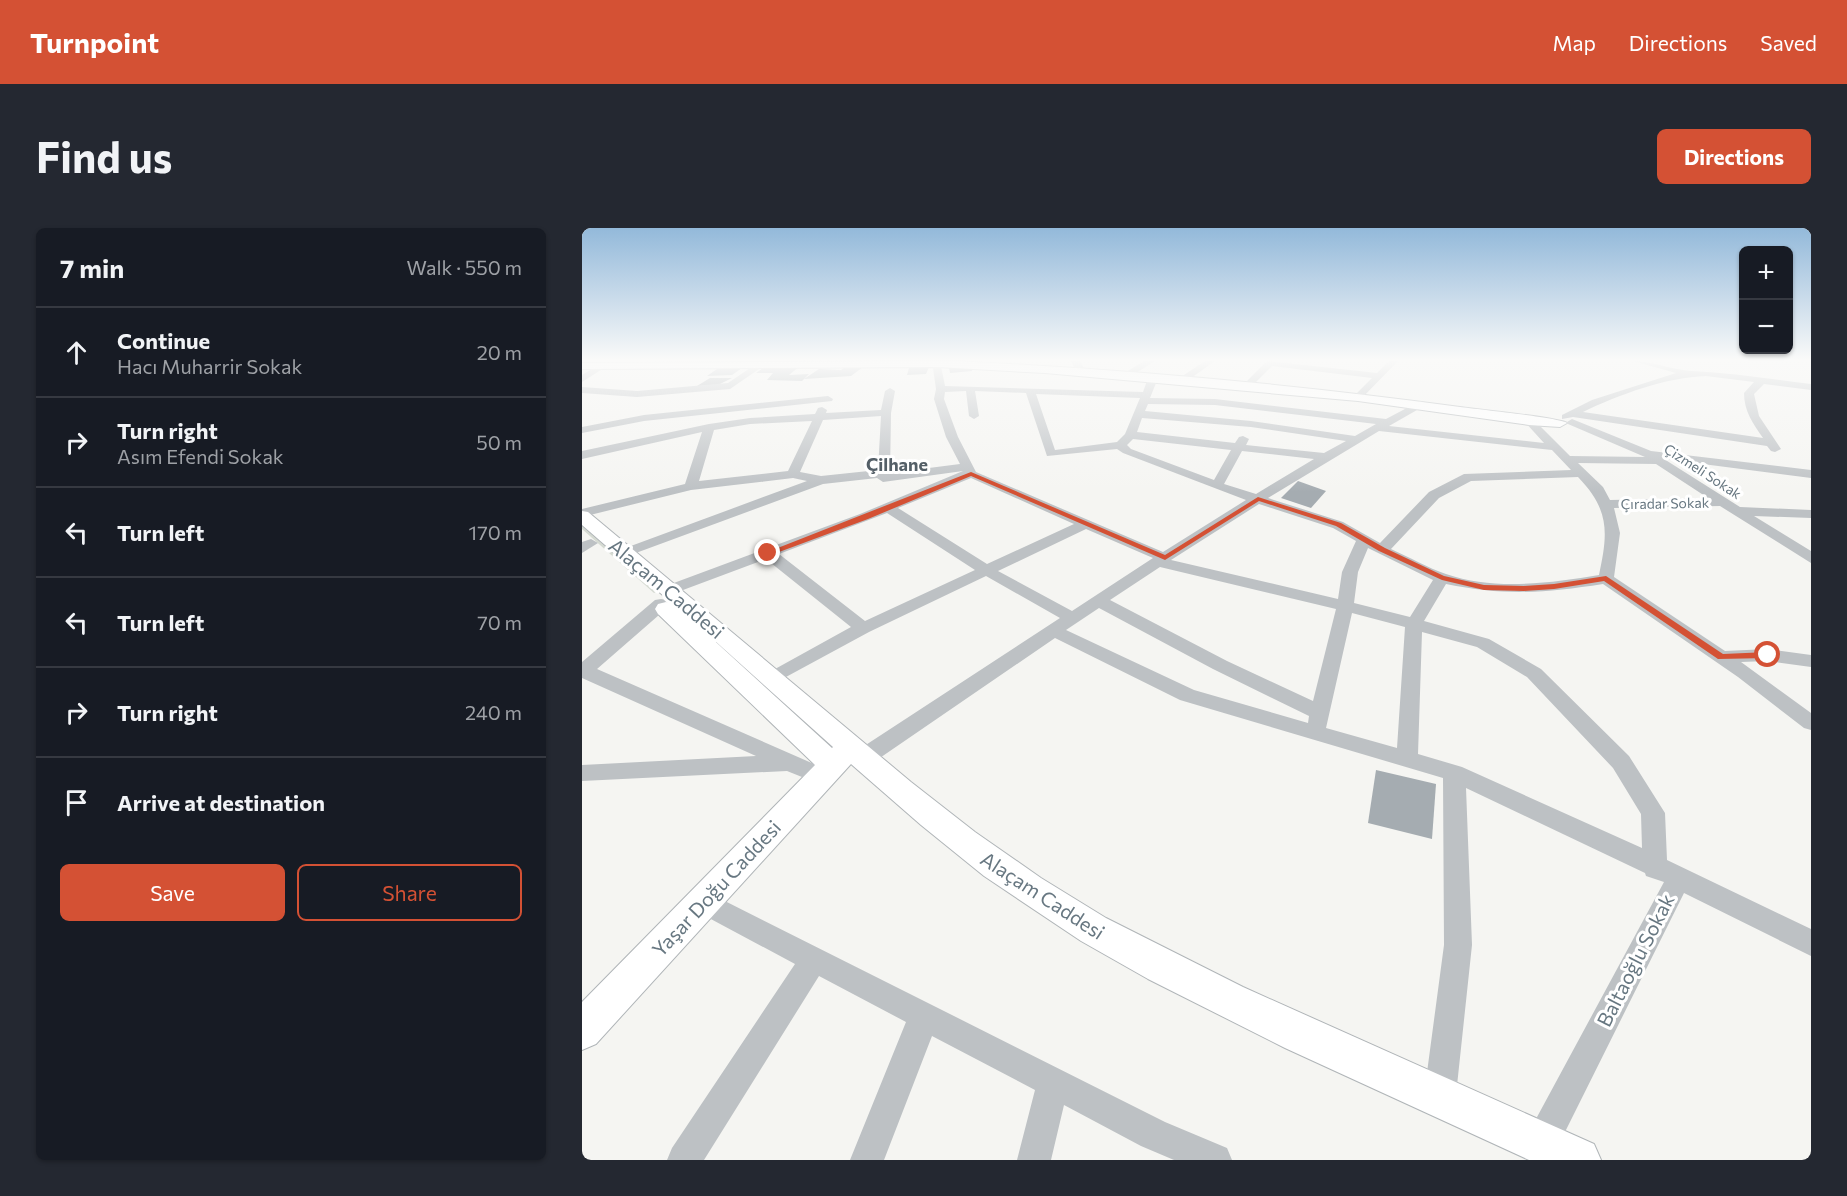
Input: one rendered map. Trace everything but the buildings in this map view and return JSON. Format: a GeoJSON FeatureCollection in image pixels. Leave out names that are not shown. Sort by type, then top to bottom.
{"type":"FeatureCollection","features":[{"type":"Feature","properties":{"kind":"main road"},"geometry":{"type":"LineString","coordinates":[[1423,404],[1529,421],[1564,418]]}},
{"type":"Feature","properties":{"kind":"main road"},"geometry":{"type":"LineString","coordinates":[[1495,415],[1564,418]]}},
{"type":"Feature","properties":{"kind":"main road","name":"Alaçam Caddesi"},"geometry":{"type":"LineString","coordinates":[[584,531],[626,553],[665,597],[842,762],[946,830],[1030,890],[1089,926],[1306,1037],[1440,1095],[1578,1160]]}},
{"type":"Feature","properties":{"kind":"main road","name":"Alaçam Caddesi"},"geometry":{"type":"LineString","coordinates":[[584,531],[665,597],[773,678],[842,762]]}},
{"type":"Feature","properties":{"kind":"main road","name":"Yaşar Doğu Caddesi"},"geometry":{"type":"LineString","coordinates":[[582,1030],[703,902],[842,762]]}},
{"type":"Feature","properties":{"kind":"street"},"geometry":{"type":"LineString","coordinates":[[582,430],[644,418],[775,404]]}},
{"type":"Feature","properties":{"kind":"street"},"geometry":{"type":"LineString","coordinates":[[793,474],[825,404]]}},
{"type":"Feature","properties":{"kind":"street"},"geometry":{"type":"LineString","coordinates":[[888,404],[884,478],[969,470],[1162,560],[1483,643],[1534,673],[1621,762],[1653,813],[1667,873]]}},
{"type":"Feature","properties":{"kind":"street"},"geometry":{"type":"LineString","coordinates":[[941,404],[952,436],[969,470]]}},
{"type":"Feature","properties":{"kind":"street"},"geometry":{"type":"LineString","coordinates":[[972,404],[974,416]]}},
{"type":"Feature","properties":{"kind":"street"},"geometry":{"type":"LineString","coordinates":[[1034,404],[1051,454],[1125,440],[1239,447],[1324,457]]}},
{"type":"Feature","properties":{"kind":"street"},"geometry":{"type":"LineString","coordinates":[[1141,404],[1125,440],[1127,452],[1217,486],[1318,517],[1442,578],[1484,587],[1524,588],[1606,579],[1771,691],[1811,723]]}},
{"type":"Feature","properties":{"kind":"street"},"geometry":{"type":"LineString","coordinates":[[1150,404],[1251,424],[1355,439]]}},
{"type":"Feature","properties":{"kind":"street"},"geometry":{"type":"LineString","coordinates":[[1244,404],[1552,447]]}},
{"type":"Feature","properties":{"kind":"street"},"geometry":{"type":"LineString","coordinates":[[582,773],[790,762],[842,762],[1055,631],[1324,457],[1419,404]]}},
{"type":"Feature","properties":{"kind":"street"},"geometry":{"type":"LineString","coordinates":[[1564,418],[1591,404]]}},
{"type":"Feature","properties":{"kind":"street"},"geometry":{"type":"LineString","coordinates":[[1749,404],[1788,471]]}},
{"type":"Feature","properties":{"kind":"street"},"geometry":{"type":"LineString","coordinates":[[1217,486],[1261,406]]}},
{"type":"Feature","properties":{"kind":"street"},"geometry":{"type":"LineString","coordinates":[[582,454],[709,427],[750,421],[886,413]]}},
{"type":"Feature","properties":{"kind":"street"},"geometry":{"type":"LineString","coordinates":[[1564,418],[1772,443]]}},
{"type":"Feature","properties":{"kind":"street","name":"Çizmeli Sokak"},"geometry":{"type":"LineString","coordinates":[[1564,418],[1648,454],[1811,558]]}},
{"type":"Feature","properties":{"kind":"street"},"geometry":{"type":"LineString","coordinates":[[1529,421],[1552,447],[1598,490],[1606,504],[1614,526],[1614,541],[1606,579]]}},
{"type":"Feature","properties":{"kind":"street"},"geometry":{"type":"LineString","coordinates":[[691,486],[709,427]]}},
{"type":"Feature","properties":{"kind":"street"},"geometry":{"type":"LineString","coordinates":[[1648,454],[1811,474]]}},
{"type":"Feature","properties":{"kind":"street"},"geometry":{"type":"LineString","coordinates":[[1567,459],[1661,462]]}},
{"type":"Feature","properties":{"kind":"street"},"geometry":{"type":"LineString","coordinates":[[790,762],[583,670],[665,597],[768,553],[888,508],[969,470]]}},
{"type":"Feature","properties":{"kind":"street"},"geometry":{"type":"LineString","coordinates":[[1382,550],[1434,495],[1468,477],[1581,472]]}},
{"type":"Feature","properties":{"kind":"street"},"geometry":{"type":"LineString","coordinates":[[626,553],[821,480],[884,473]]}},
{"type":"Feature","properties":{"kind":"street"},"geometry":{"type":"LineString","coordinates":[[584,531],[691,486],[793,474],[821,480]]}},
{"type":"Feature","properties":{"kind":"street","name":"Çıradar Sokak"},"geometry":{"type":"LineString","coordinates":[[1606,504],[1723,502]]}},
{"type":"Feature","properties":{"kind":"street"},"geometry":{"type":"LineString","coordinates":[[888,508],[986,570],[1073,618]]}},
{"type":"Feature","properties":{"kind":"street"},"geometry":{"type":"LineString","coordinates":[[1737,511],[1811,514]]}},
{"type":"Feature","properties":{"kind":"street"},"geometry":{"type":"LineString","coordinates":[[773,678],[863,628],[1085,524]]}},
{"type":"Feature","properties":{"kind":"street"},"geometry":{"type":"LineString","coordinates":[[1318,723],[1345,606],[1350,572],[1364,540]]}},
{"type":"Feature","properties":{"kind":"street"},"geometry":{"type":"LineString","coordinates":[[768,553],[863,628]]}},
{"type":"Feature","properties":{"kind":"street"},"geometry":{"type":"LineString","coordinates":[[1407,759],[1414,624],[1442,578]]}},
{"type":"Feature","properties":{"kind":"street"},"geometry":{"type":"LineString","coordinates":[[1099,601],[1220,665],[1318,723],[1407,759],[1454,773],[1597,837],[1667,873]]}},
{"type":"Feature","properties":{"kind":"street"},"geometry":{"type":"LineString","coordinates":[[1055,631],[1187,695],[1318,723]]}},
{"type":"Feature","properties":{"kind":"street"},"geometry":{"type":"LineString","coordinates":[[1722,657],[1751,654],[1811,661]]}},
{"type":"Feature","properties":{"kind":"street"},"geometry":{"type":"LineString","coordinates":[[1440,1095],[1458,945],[1454,773]]}},
{"type":"Feature","properties":{"kind":"street","name":"Baltaoğlu Sokak"},"geometry":{"type":"LineString","coordinates":[[1542,1143],[1667,873],[1811,943]]}},
{"type":"Feature","properties":{"kind":"street"},"geometry":{"type":"LineString","coordinates":[[703,902],[1153,1134],[1215,1160]]}},
{"type":"Feature","properties":{"kind":"street"},"geometry":{"type":"LineString","coordinates":[[684,1160],[814,958]]}},
{"type":"Feature","properties":{"kind":"street"},"geometry":{"type":"LineString","coordinates":[[867,1160],[924,1016]]}},
{"type":"Feature","properties":{"kind":"street"},"geometry":{"type":"LineString","coordinates":[[1034,1160],[1053,1083]]}},
{"type":"Feature","properties":{"kind":"shaded area"},"geometry":{"type":"Polygon","coordinates":[[[582,524],[658,591],[654,593],[582,529],[582,524]]]}},
{"type":"Feature","properties":{"kind":"district","name":"Çilhane"},"geometry":{"type":"Point","coordinates":[897,464]}},
{"type":"Feature","properties":{"kind":"route"},"geometry":{"type":"LineString","coordinates":[[768,553],[866,517],[971,474],[1165,558],[1258,499],[1338,525],[1382,550],[1442,578],[1484,587],[1524,588],[1606,579],[1722,657],[1768,655]]}}]}
